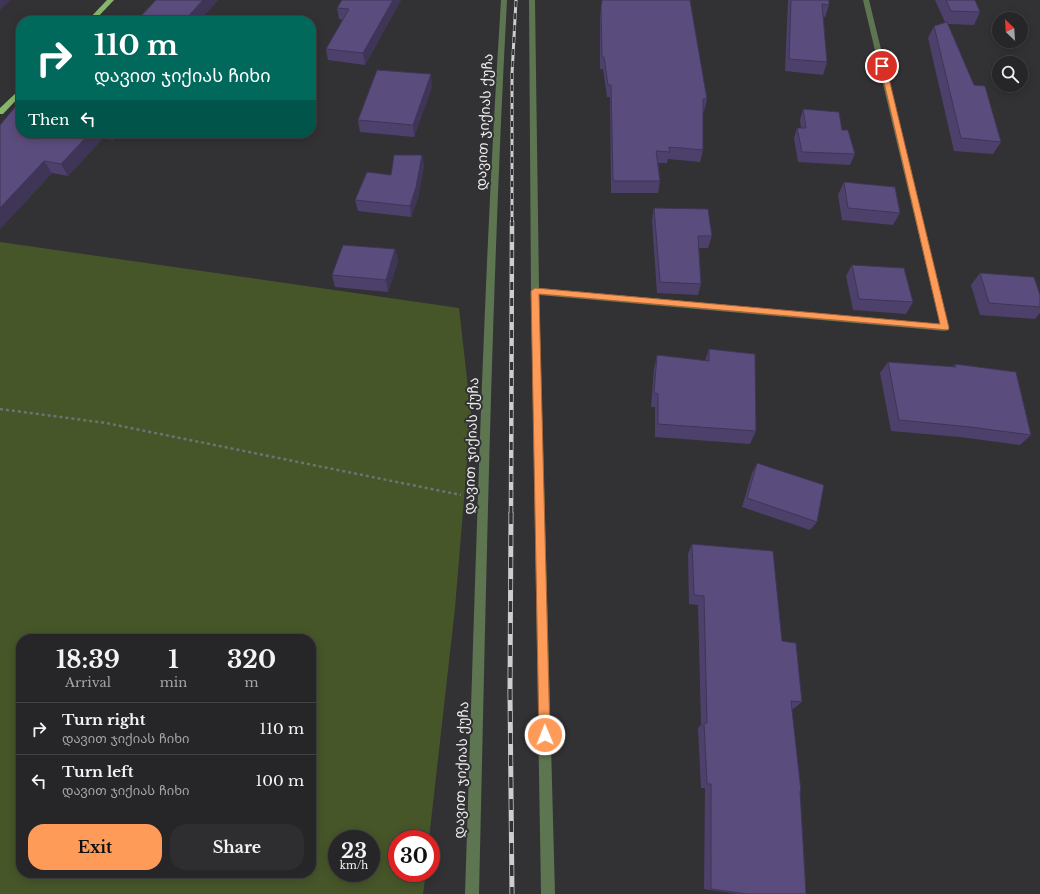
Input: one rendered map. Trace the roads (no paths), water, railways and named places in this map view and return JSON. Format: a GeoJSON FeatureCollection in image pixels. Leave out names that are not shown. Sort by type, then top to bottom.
{"type":"FeatureCollection","features":[{"type":"Feature","properties":{"kind":"main road"},"geometry":{"type":"LineString","coordinates":[[95,16],[111,0]]}},
{"type":"Feature","properties":{"kind":"main road"},"geometry":{"type":"LineString","coordinates":[[0,112],[16,96]]}},
{"type":"Feature","properties":{"kind":"street","name":"დავით ჯიქიას ქუჩა"},"geometry":{"type":"LineString","coordinates":[[472,894],[483,499],[497,116],[504,0]]}},
{"type":"Feature","properties":{"kind":"street"},"geometry":{"type":"LineString","coordinates":[[532,0],[535,291],[548,894]]}},
{"type":"Feature","properties":{"kind":"street"},"geometry":{"type":"LineString","coordinates":[[535,291],[945,328],[866,0]]}},
{"type":"Feature","properties":{"kind":"railway"},"geometry":{"type":"LineString","coordinates":[[512,222],[512,74],[516,0]]}},
{"type":"Feature","properties":{"kind":"railway"},"geometry":{"type":"LineString","coordinates":[[511,514],[512,222]]}},
{"type":"Feature","properties":{"kind":"railway"},"geometry":{"type":"LineString","coordinates":[[511,513],[510,691],[512,894]]}}]}
